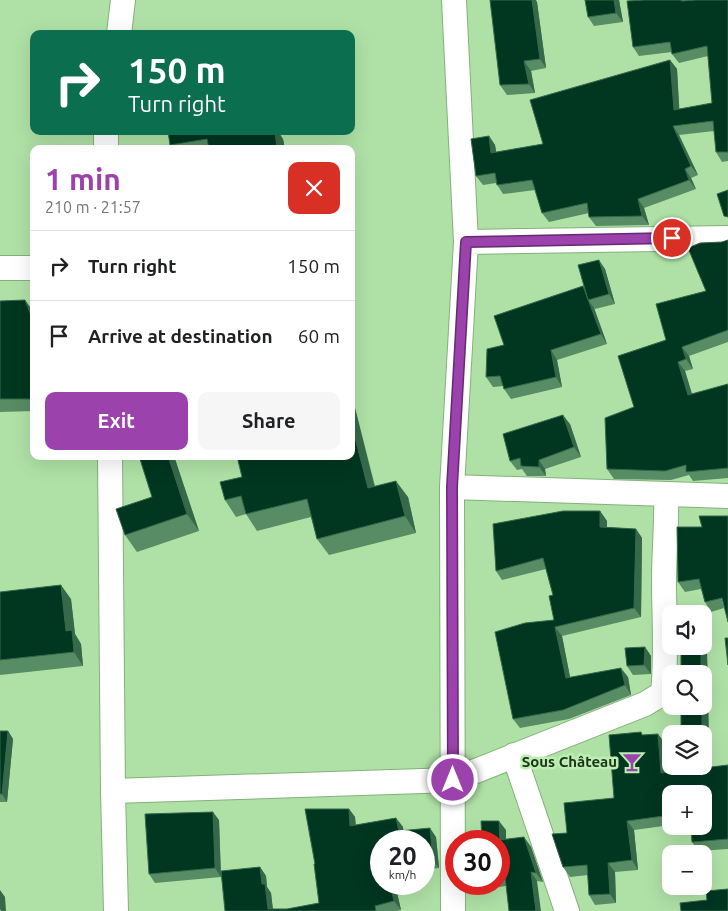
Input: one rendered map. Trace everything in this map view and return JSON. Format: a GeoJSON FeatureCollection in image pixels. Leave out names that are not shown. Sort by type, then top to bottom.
{"type":"FeatureCollection","features":[{"type":"Feature","properties":{"kind":"street"},"geometry":{"type":"LineString","coordinates":[[120,30],[124,0]]}},
{"type":"Feature","properties":{"kind":"street"},"geometry":{"type":"LineString","coordinates":[[453,911],[452,487],[466,242],[454,0]]}},
{"type":"Feature","properties":{"kind":"street"},"geometry":{"type":"LineString","coordinates":[[466,242],[728,238]]}},
{"type":"Feature","properties":{"kind":"street"},"geometry":{"type":"LineString","coordinates":[[0,268],[30,268]]}},
{"type":"Feature","properties":{"kind":"street"},"geometry":{"type":"LineString","coordinates":[[110,460],[116,911]]}},
{"type":"Feature","properties":{"kind":"street"},"geometry":{"type":"LineString","coordinates":[[452,487],[728,490]]}},
{"type":"Feature","properties":{"kind":"street"},"geometry":{"type":"LineString","coordinates":[[452,487],[728,496]]}},
{"type":"Feature","properties":{"kind":"street"},"geometry":{"type":"LineString","coordinates":[[113,791],[453,780],[645,704],[662,693],[666,666],[664,579],[666,494]]}},
{"type":"Feature","properties":{"kind":"street"},"geometry":{"type":"LineString","coordinates":[[514,755],[567,911]]}},
{"type":"Feature","properties":{"kind":"building"},"geometry":{"type":"Polygon","coordinates":[[[490,0],[532,0],[540,59],[524,61],[529,84],[500,85],[490,0]]]}},
{"type":"Feature","properties":{"kind":"building"},"geometry":{"type":"Polygon","coordinates":[[[585,0],[614,0],[616,13],[588,17],[585,0]]]}},
{"type":"Feature","properties":{"kind":"building"},"geometry":{"type":"Polygon","coordinates":[[[728,0],[728,152],[716,152],[713,121],[673,126],[691,166],[685,169],[689,180],[638,199],[642,216],[589,217],[587,203],[542,213],[532,180],[497,185],[495,173],[476,176],[471,139],[489,136],[491,153],[543,144],[530,100],[670,60],[674,110],[712,103],[707,46],[672,54],[670,42],[633,47],[627,1],[728,0]]]}},
{"type":"Feature","properties":{"kind":"building"},"geometry":{"type":"Polygon","coordinates":[[[169,135],[275,135],[277,145],[208,145],[207,139],[170,145],[169,135]]]}},
{"type":"Feature","properties":{"kind":"building"},"geometry":{"type":"Polygon","coordinates":[[[728,190],[728,217],[724,216],[717,194],[728,190]]]}},
{"type":"Feature","properties":{"kind":"building"},"geometry":{"type":"Polygon","coordinates":[[[728,240],[728,330],[682,347],[686,359],[678,362],[688,395],[728,384],[728,468],[686,472],[686,465],[665,471],[607,469],[605,418],[634,407],[618,356],[666,340],[656,304],[706,291],[688,248],[700,243],[728,240]]]}},
{"type":"Feature","properties":{"kind":"building"},"geometry":{"type":"Polygon","coordinates":[[[599,260],[609,294],[588,300],[578,265],[599,260]]]}},
{"type":"Feature","properties":{"kind":"building"},"geometry":{"type":"Polygon","coordinates":[[[583,286],[601,334],[551,350],[556,377],[504,389],[500,376],[486,377],[487,349],[504,345],[494,316],[583,286]]]}},
{"type":"Feature","properties":{"kind":"building"},"geometry":{"type":"Polygon","coordinates":[[[25,300],[30,313],[30,399],[0,399],[0,301],[25,300]]]}},
{"type":"Feature","properties":{"kind":"building"},"geometry":{"type":"Polygon","coordinates":[[[563,415],[574,447],[539,460],[539,467],[521,466],[520,458],[510,461],[503,434],[563,415]]]}},
{"type":"Feature","properties":{"kind":"building"},"geometry":{"type":"Polygon","coordinates":[[[355,438],[368,488],[396,481],[405,516],[317,539],[307,499],[246,514],[241,496],[225,500],[220,482],[242,477],[238,460],[355,460],[355,438]]]}},
{"type":"Feature","properties":{"kind":"building"},"geometry":{"type":"Polygon","coordinates":[[[140,460],[169,460],[187,514],[125,535],[116,509],[152,497],[140,460]]]}},
{"type":"Feature","properties":{"kind":"building"},"geometry":{"type":"Polygon","coordinates":[[[563,511],[600,511],[600,527],[636,529],[634,608],[555,627],[566,678],[621,668],[625,685],[563,710],[513,719],[495,632],[525,623],[554,620],[549,596],[553,595],[543,558],[496,571],[493,524],[563,511]]]}},
{"type":"Feature","properties":{"kind":"building"},"geometry":{"type":"Polygon","coordinates":[[[699,516],[728,516],[728,622],[722,598],[705,602],[699,579],[678,582],[677,527],[702,527],[699,516]]]}},
{"type":"Feature","properties":{"kind":"building"},"geometry":{"type":"Polygon","coordinates":[[[61,585],[66,631],[72,630],[74,652],[0,660],[0,592],[61,585]]]}},
{"type":"Feature","properties":{"kind":"building"},"geometry":{"type":"Polygon","coordinates":[[[725,638],[728,638],[728,665],[725,638]]]}},
{"type":"Feature","properties":{"kind":"building"},"geometry":{"type":"Polygon","coordinates":[[[645,647],[644,665],[627,666],[625,648],[645,647]]]}},
{"type":"Feature","properties":{"kind":"building"},"geometry":{"type":"Polygon","coordinates":[[[681,655],[701,655],[701,665],[681,665],[681,655]]]}},
{"type":"Feature","properties":{"kind":"building"},"geometry":{"type":"Polygon","coordinates":[[[681,715],[702,715],[702,725],[681,725],[681,715]]]}},
{"type":"Feature","properties":{"kind":"building"},"geometry":{"type":"Polygon","coordinates":[[[0,731],[8,731],[2,794],[0,794],[0,731]]]}},
{"type":"Feature","properties":{"kind":"building"},"geometry":{"type":"Polygon","coordinates":[[[641,732],[642,735],[658,734],[662,775],[712,775],[712,767],[728,765],[728,839],[692,842],[692,835],[712,835],[712,785],[662,785],[662,816],[627,821],[632,860],[608,863],[610,894],[589,895],[587,865],[563,867],[552,834],[567,833],[564,803],[614,798],[609,735],[641,732]]]}},
{"type":"Feature","properties":{"kind":"building"},"geometry":{"type":"Polygon","coordinates":[[[305,809],[349,809],[350,826],[396,818],[399,830],[370,830],[370,895],[393,895],[394,901],[375,906],[376,911],[225,911],[221,871],[260,867],[262,884],[265,884],[268,909],[287,909],[319,903],[315,864],[305,809]]]}},
{"type":"Feature","properties":{"kind":"building"},"geometry":{"type":"Polygon","coordinates":[[[213,812],[215,868],[149,874],[145,814],[213,812]]]}},
{"type":"Feature","properties":{"kind":"building"},"geometry":{"type":"Polygon","coordinates":[[[481,821],[499,821],[499,830],[481,830],[481,821]]]}},
{"type":"Feature","properties":{"kind":"building"},"geometry":{"type":"Polygon","coordinates":[[[430,828],[430,830],[409,830],[430,828]]]}},
{"type":"Feature","properties":{"kind":"building"},"geometry":{"type":"Polygon","coordinates":[[[524,837],[536,873],[531,872],[536,911],[509,911],[507,895],[510,895],[510,839],[524,837]]]}},
{"type":"Feature","properties":{"kind":"building"},"geometry":{"type":"Polygon","coordinates":[[[728,889],[728,911],[681,911],[680,903],[707,900],[706,895],[712,895],[712,890],[728,889]]]}},
{"type":"Feature","properties":{"kind":"place","name":"Sous Château"},"geometry":{"type":"Point","coordinates":[632,762]}},
{"type":"Feature","properties":{"kind":"route"},"geometry":{"type":"LineString","coordinates":[[453,780],[452,487],[466,242],[672,238]]}}]}
